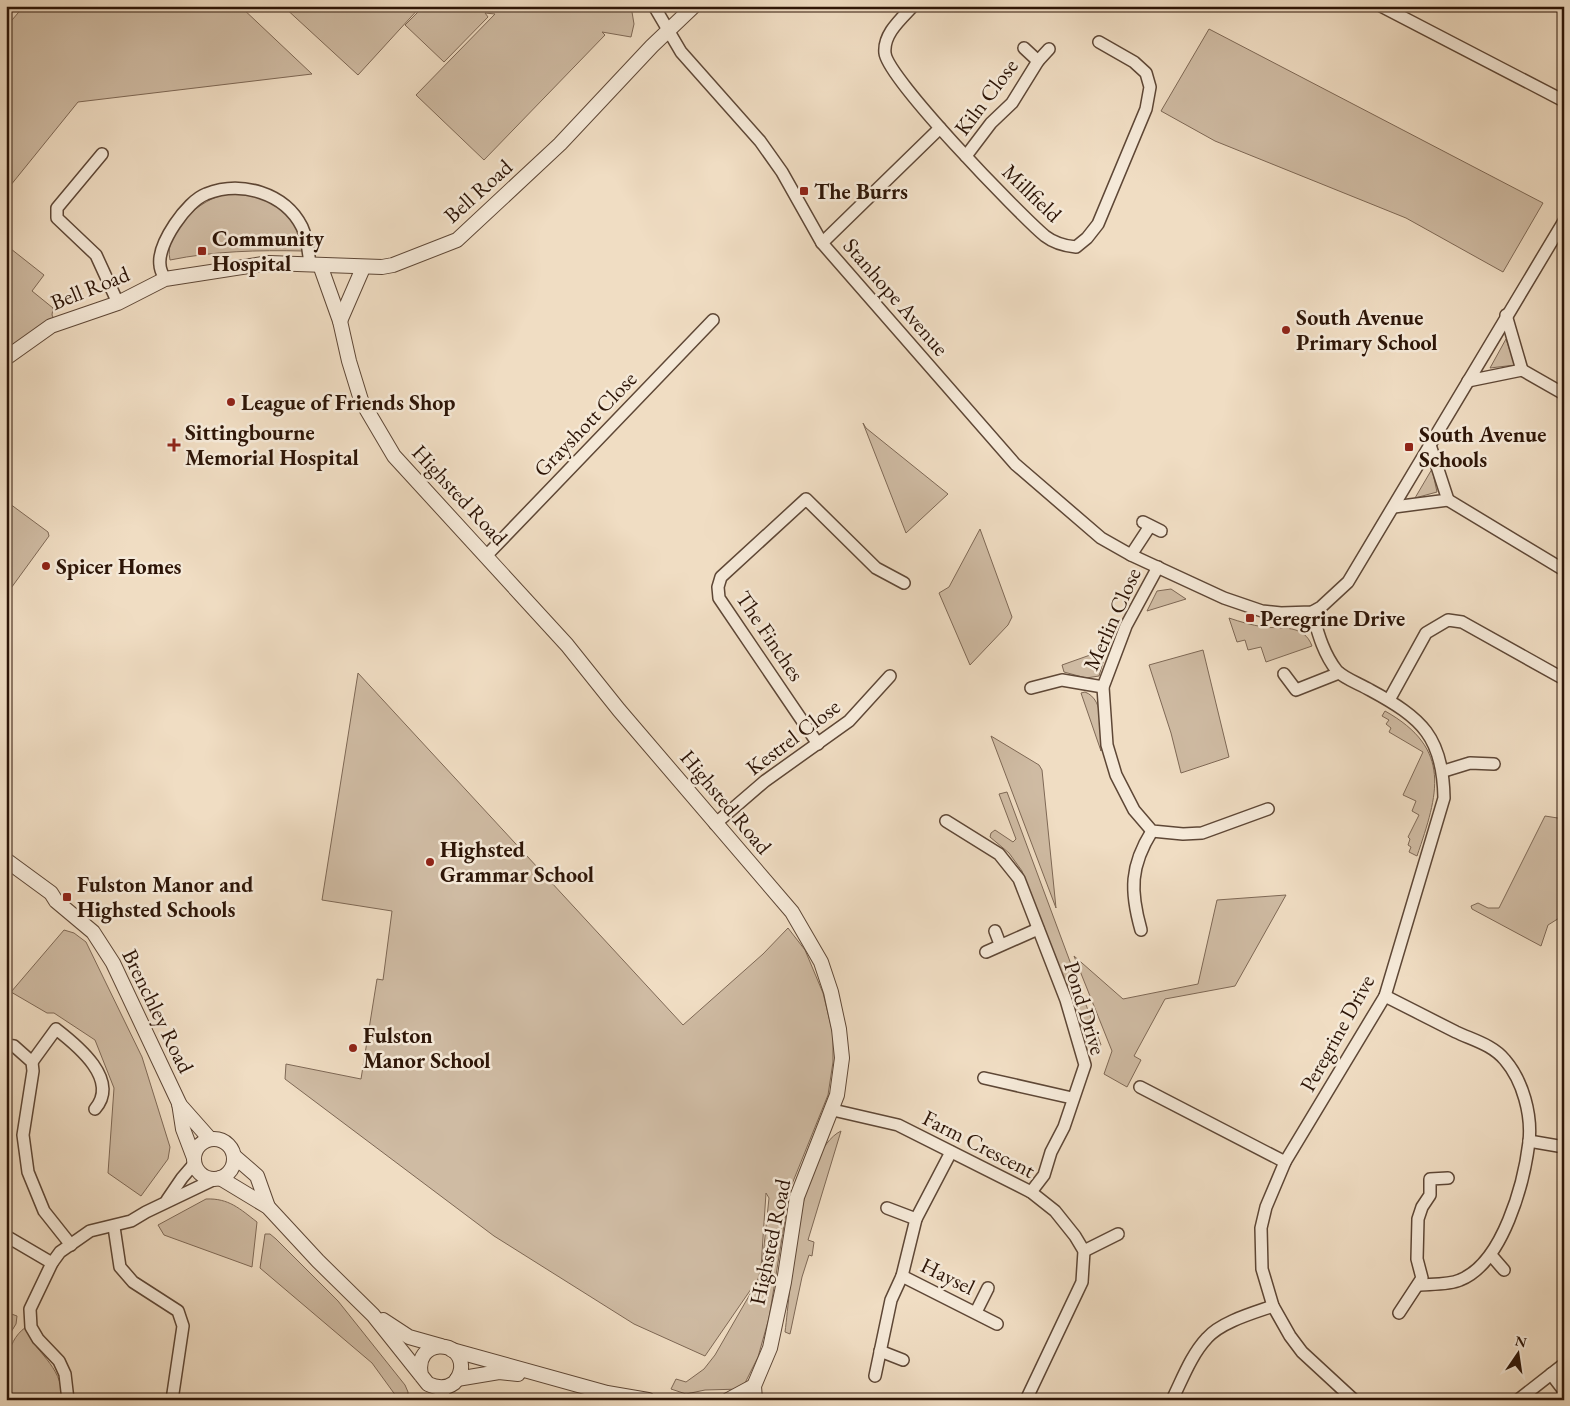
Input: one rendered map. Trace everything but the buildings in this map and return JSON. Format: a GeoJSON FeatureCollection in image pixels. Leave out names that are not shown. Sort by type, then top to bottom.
{"type":"FeatureCollection","features":[{"type":"Feature","properties":{"kind":"street","name":"Stanhope Avenue"},"geometry":{"type":"LineString","coordinates":[[654,6],[680,52],[760,141],[782,172],[822,243],[1015,464],[1101,538],[1131,555],[1245,606],[1281,613],[1312,612]]}},
{"type":"Feature","properties":{"kind":"street","name":"Bell Road"},"geometry":{"type":"LineString","coordinates":[[6,358],[51,326],[118,303],[165,279],[269,263],[363,268],[393,265],[457,240],[560,144],[694,6]]}},
{"type":"Feature","properties":{"kind":"street","name":"Millfield"},"geometry":{"type":"LineString","coordinates":[[913,6],[893,28],[886,41],[886,62],[940,128],[966,156],[1046,237],[1064,246],[1076,247],[1087,238],[1101,215],[1146,109],[1150,87],[1146,73],[1134,62],[1099,42]]}},
{"type":"Feature","properties":{"kind":"street"},"geometry":{"type":"LineString","coordinates":[[1381,6],[1564,101]]}},
{"type":"Feature","properties":{"kind":"street","name":"Kiln Close"},"geometry":{"type":"LineString","coordinates":[[1024,48],[1038,61]]}},
{"type":"Feature","properties":{"kind":"street","name":"Kiln Close"},"geometry":{"type":"LineString","coordinates":[[966,156],[990,122],[1012,103],[1038,61],[1049,49]]}},
{"type":"Feature","properties":{"kind":"street"},"geometry":{"type":"LineString","coordinates":[[822,243],[940,128]]}},
{"type":"Feature","properties":{"kind":"street"},"geometry":{"type":"LineString","coordinates":[[102,154],[57,208],[57,218],[96,255],[118,303]]}},
{"type":"Feature","properties":{"kind":"street"},"geometry":{"type":"LineString","coordinates":[[165,279],[159,264],[162,252],[168,236],[182,214],[205,194],[232,188],[243,188],[270,196],[294,213],[308,242],[315,265]]}},
{"type":"Feature","properties":{"kind":"street"},"geometry":{"type":"LineString","coordinates":[[1312,612],[1333,597],[1348,582],[1361,563],[1564,221]]}},
{"type":"Feature","properties":{"kind":"street","name":"Highsted Road"},"geometry":{"type":"LineString","coordinates":[[315,265],[340,322],[361,400],[394,456],[487,555],[567,645],[715,824],[792,912],[821,962],[831,992],[841,1048],[837,1095],[833,1110],[797,1197],[784,1282],[770,1348],[754,1393],[728,1400]]}},
{"type":"Feature","properties":{"kind":"street"},"geometry":{"type":"LineString","coordinates":[[340,322],[363,268]]}},
{"type":"Feature","properties":{"kind":"street"},"geometry":{"type":"LineString","coordinates":[[1506,316],[1522,370]]}},
{"type":"Feature","properties":{"kind":"street","name":"Grayshott Close"},"geometry":{"type":"LineString","coordinates":[[487,555],[712,320]]}},
{"type":"Feature","properties":{"kind":"street"},"geometry":{"type":"LineString","coordinates":[[1468,380],[1522,370],[1564,394]]}},
{"type":"Feature","properties":{"kind":"street"},"geometry":{"type":"LineString","coordinates":[[1430,445],[1448,500]]}},
{"type":"Feature","properties":{"kind":"street","name":"The Finches"},"geometry":{"type":"LineString","coordinates":[[818,744],[719,598],[718,587],[721,577],[806,499],[876,568],[904,583]]}},
{"type":"Feature","properties":{"kind":"street"},"geometry":{"type":"LineString","coordinates":[[1394,507],[1448,500],[1564,570]]}},
{"type":"Feature","properties":{"kind":"street"},"geometry":{"type":"LineString","coordinates":[[1131,555],[1147,524],[1161,531]]}},
{"type":"Feature","properties":{"kind":"street","name":"Merlin Close"},"geometry":{"type":"LineString","coordinates":[[1152,831],[1134,810],[1116,775],[1107,745],[1103,687],[1126,626],[1158,567]]}},
{"type":"Feature","properties":{"kind":"street","name":"Peregrine Drive"},"geometry":{"type":"LineString","coordinates":[[1312,612],[1324,653],[1339,673],[1404,709],[1428,731],[1444,771],[1444,798],[1385,996],[1285,1162],[1266,1207],[1261,1228],[1262,1268],[1273,1306],[1290,1336],[1302,1352],[1346,1397]]}},
{"type":"Feature","properties":{"kind":"street"},"geometry":{"type":"LineString","coordinates":[[1389,700],[1426,633],[1448,620],[1462,622],[1564,678]]}},
{"type":"Feature","properties":{"kind":"street"},"geometry":{"type":"LineString","coordinates":[[1284,674],[1296,690],[1339,673]]}},
{"type":"Feature","properties":{"kind":"street","name":"Kestrel Close"},"geometry":{"type":"LineString","coordinates":[[715,824],[765,781],[849,721],[876,695],[890,676]]}},
{"type":"Feature","properties":{"kind":"street","name":"Merlin Close"},"geometry":{"type":"LineString","coordinates":[[1031,688],[1062,680],[1103,687]]}},
{"type":"Feature","properties":{"kind":"street"},"geometry":{"type":"LineString","coordinates":[[1444,771],[1470,763],[1494,764]]}},
{"type":"Feature","properties":{"kind":"street"},"geometry":{"type":"LineString","coordinates":[[1141,930],[1132,887],[1134,872],[1141,850],[1152,831],[1183,834],[1202,833],[1268,809]]}},
{"type":"Feature","properties":{"kind":"street","name":"Pond Drive"},"geometry":{"type":"LineString","coordinates":[[946,821],[999,854],[1019,880],[1066,1000],[1085,1065],[1072,1098],[1064,1127],[1050,1152],[1044,1176],[1031,1192]]}},
{"type":"Feature","properties":{"kind":"street","name":"Brenchley Road"},"geometry":{"type":"LineString","coordinates":[[6,860],[50,893],[56,901],[93,932],[113,963],[179,1103],[210,1139]]}},
{"type":"Feature","properties":{"kind":"street"},"geometry":{"type":"LineString","coordinates":[[986,952],[1000,944],[1038,929]]}},
{"type":"Feature","properties":{"kind":"street"},"geometry":{"type":"LineString","coordinates":[[995,931],[1000,944]]}},
{"type":"Feature","properties":{"kind":"street"},"geometry":{"type":"LineString","coordinates":[[1385,996],[1488,1046],[1506,1060],[1517,1078],[1525,1100],[1529,1141],[1509,1219],[1491,1255],[1478,1268],[1460,1281],[1419,1285]]}},
{"type":"Feature","properties":{"kind":"street"},"geometry":{"type":"LineString","coordinates":[[32,1062],[56,1029],[63,1034],[90,1059],[104,1088],[102,1101],[95,1109]]}},
{"type":"Feature","properties":{"kind":"street"},"geometry":{"type":"LineString","coordinates":[[6,1045],[14,1046],[32,1062],[33,1071],[23,1135],[26,1164],[32,1186],[44,1211],[71,1245]]}},
{"type":"Feature","properties":{"kind":"street"},"geometry":{"type":"LineString","coordinates":[[984,1078],[1072,1098]]}},
{"type":"Feature","properties":{"kind":"street"},"geometry":{"type":"LineString","coordinates":[[1140,1088],[1285,1162]]}},
{"type":"Feature","properties":{"kind":"street","name":"Brenchley Road"},"geometry":{"type":"LineString","coordinates":[[179,1103],[183,1129],[194,1161]]}},
{"type":"Feature","properties":{"kind":"street","name":"Farm Crescent"},"geometry":{"type":"LineString","coordinates":[[833,1110],[898,1125],[1031,1192],[1055,1211],[1084,1251]]}},
{"type":"Feature","properties":{"kind":"street"},"geometry":{"type":"LineString","coordinates":[[68,1400],[65,1374],[59,1361],[38,1339],[31,1327],[30,1309],[52,1263],[60,1252],[90,1232],[131,1221],[166,1202],[218,1179],[232,1167],[234,1156],[232,1150],[222,1141],[210,1139],[199,1146],[194,1161],[166,1202]]}},
{"type":"Feature","properties":{"kind":"street"},"geometry":{"type":"LineString","coordinates":[[1529,1141],[1564,1147]]}},
{"type":"Feature","properties":{"kind":"street","name":"Haysel"},"geometry":{"type":"LineString","coordinates":[[875,1376],[891,1300],[902,1276],[916,1219],[951,1152]]}},
{"type":"Feature","properties":{"kind":"street"},"geometry":{"type":"LineString","coordinates":[[234,1156],[257,1176],[268,1207]]}},
{"type":"Feature","properties":{"kind":"street"},"geometry":{"type":"LineString","coordinates":[[194,1161],[204,1177],[218,1179],[268,1207],[318,1261],[374,1315],[424,1379],[441,1388],[453,1383],[499,1372],[541,1376]]}},
{"type":"Feature","properties":{"kind":"street"},"geometry":{"type":"LineString","coordinates":[[1399,1313],[1422,1278],[1417,1259],[1418,1220],[1422,1207],[1430,1195],[1430,1179],[1448,1178]]}},
{"type":"Feature","properties":{"kind":"street"},"geometry":{"type":"LineString","coordinates":[[888,1208],[916,1219]]}},
{"type":"Feature","properties":{"kind":"street"},"geometry":{"type":"LineString","coordinates":[[114,1227],[120,1267],[134,1282],[178,1311],[182,1326],[172,1400]]}},
{"type":"Feature","properties":{"kind":"street"},"geometry":{"type":"LineString","coordinates":[[1026,1400],[1082,1282],[1084,1251],[1118,1234]]}},
{"type":"Feature","properties":{"kind":"street"},"geometry":{"type":"LineString","coordinates":[[6,1236],[52,1263]]}},
{"type":"Feature","properties":{"kind":"street"},"geometry":{"type":"LineString","coordinates":[[1491,1255],[1504,1270]]}},
{"type":"Feature","properties":{"kind":"street","name":"Haysel"},"geometry":{"type":"LineString","coordinates":[[902,1276],[997,1324]]}},
{"type":"Feature","properties":{"kind":"street","name":"Haysel"},"geometry":{"type":"LineString","coordinates":[[976,1312],[988,1288]]}},
{"type":"Feature","properties":{"kind":"street"},"geometry":{"type":"LineString","coordinates":[[1172,1400],[1193,1358],[1207,1337],[1240,1318],[1273,1306]]}},
{"type":"Feature","properties":{"kind":"street"},"geometry":{"type":"LineString","coordinates":[[374,1315],[409,1337],[541,1376],[607,1393],[648,1400]]}},
{"type":"Feature","properties":{"kind":"street"},"geometry":{"type":"LineString","coordinates":[[430,1400],[419,1368],[423,1354],[428,1350],[447,1348],[460,1360],[461,1367],[453,1383],[437,1400]]}},
{"type":"Feature","properties":{"kind":"street"},"geometry":{"type":"LineString","coordinates":[[880,1352],[903,1360]]}},
{"type":"Feature","properties":{"kind":"street"},"geometry":{"type":"LineString","coordinates":[[1518,1400],[1564,1364]]}},
{"type":"Feature","properties":{"kind":"street"},"geometry":{"type":"LineString","coordinates":[[1551,1374],[1564,1390]]}},
{"type":"Feature","properties":{"kind":"shaded area"},"geometry":{"type":"Polygon","coordinates":[[[24,6],[240,6],[312,74],[78,102],[6,191],[6,27],[24,6]]]}},
{"type":"Feature","properties":{"kind":"shaded area"},"geometry":{"type":"Polygon","coordinates":[[[283,6],[421,6],[358,75],[283,6]]]}},
{"type":"Feature","properties":{"kind":"shaded area"},"geometry":{"type":"Polygon","coordinates":[[[424,6],[625,6],[632,12],[634,24],[631,37],[602,32],[605,35],[484,160],[416,95],[495,14],[485,13],[488,17],[444,62],[405,25],[424,6]]]}},
{"type":"Feature","properties":{"kind":"shaded area"},"geometry":{"type":"Polygon","coordinates":[[[1209,29],[1543,203],[1503,272],[1406,218],[1215,141],[1161,111],[1209,29]]]}},
{"type":"Feature","properties":{"kind":"shaded area"},"geometry":{"type":"Polygon","coordinates":[[[227,194],[268,200],[279,206],[289,214],[296,224],[301,236],[303,251],[236,252],[170,260],[169,249],[178,227],[206,202],[227,194]]]}},
{"type":"Feature","properties":{"kind":"shaded area"},"geometry":{"type":"Polygon","coordinates":[[[6,245],[44,275],[32,291],[53,308],[52,315],[58,328],[6,347],[6,245]]]}},
{"type":"Feature","properties":{"kind":"shaded area"},"geometry":{"type":"Polygon","coordinates":[[[1506,339],[1515,365],[1490,368],[1506,339]]]}},
{"type":"Feature","properties":{"kind":"shaded area"},"geometry":{"type":"Polygon","coordinates":[[[863,423],[866,428],[948,494],[906,533],[863,423]]]}},
{"type":"Feature","properties":{"kind":"shaded area"},"geometry":{"type":"Polygon","coordinates":[[[1432,469],[1437,492],[1415,498],[1432,469]]]}},
{"type":"Feature","properties":{"kind":"shaded area"},"geometry":{"type":"Polygon","coordinates":[[[6,501],[48,532],[49,536],[6,595],[6,501]]]}},
{"type":"Feature","properties":{"kind":"shaded area"},"geometry":{"type":"Polygon","coordinates":[[[980,529],[1012,617],[1008,625],[970,665],[939,593],[949,587],[980,529]]]}},
{"type":"Feature","properties":{"kind":"shaded area"},"geometry":{"type":"Polygon","coordinates":[[[1171,589],[1186,599],[1147,611],[1157,591],[1171,589]]]}},
{"type":"Feature","properties":{"kind":"shaded area"},"geometry":{"type":"Polygon","coordinates":[[[1229,618],[1264,627],[1298,631],[1304,634],[1312,646],[1266,662],[1261,647],[1248,650],[1245,640],[1237,642],[1229,618]]]}},
{"type":"Feature","properties":{"kind":"shaded area"},"geometry":{"type":"Polygon","coordinates":[[[1107,649],[1099,676],[1086,678],[1064,672],[1062,665],[1107,649]]]}},
{"type":"Feature","properties":{"kind":"shaded area"},"geometry":{"type":"Polygon","coordinates":[[[1203,650],[1229,757],[1181,773],[1171,733],[1149,665],[1203,650]]]}},
{"type":"Feature","properties":{"kind":"shaded area"},"geometry":{"type":"Polygon","coordinates":[[[358,673],[683,1025],[763,954],[788,928],[805,950],[823,993],[833,1034],[833,1062],[828,1095],[790,1189],[769,1318],[758,1357],[742,1389],[705,1390],[686,1394],[671,1389],[676,1379],[686,1382],[704,1369],[715,1355],[761,1275],[769,1198],[766,1193],[761,1268],[758,1279],[705,1356],[634,1324],[494,1236],[285,1079],[286,1064],[361,1079],[377,979],[383,980],[392,911],[322,900],[358,673]]]}},
{"type":"Feature","properties":{"kind":"shaded area"},"geometry":{"type":"Polygon","coordinates":[[[1085,692],[1092,696],[1099,710],[1101,751],[1081,693],[1085,692]]]}},
{"type":"Feature","properties":{"kind":"shaded area"},"geometry":{"type":"Polygon","coordinates":[[[1385,711],[1407,726],[1422,741],[1431,757],[1434,774],[1434,793],[1417,856],[1409,852],[1411,847],[1408,845],[1410,839],[1408,837],[1419,815],[1412,811],[1416,801],[1403,795],[1423,752],[1389,732],[1391,728],[1386,724],[1389,720],[1382,716],[1385,711]]]}},
{"type":"Feature","properties":{"kind":"shaded area"},"geometry":{"type":"Polygon","coordinates":[[[991,736],[1039,765],[1042,770],[1056,908],[991,736]]]}},
{"type":"Feature","properties":{"kind":"shaded area"},"geometry":{"type":"Polygon","coordinates":[[[1007,792],[1101,1045],[1090,1049],[1022,871],[1009,853],[990,837],[991,833],[995,830],[1013,842],[1016,839],[999,794],[1007,792]]]}},
{"type":"Feature","properties":{"kind":"shaded area"},"geometry":{"type":"Polygon","coordinates":[[[1545,816],[1564,819],[1564,915],[1548,925],[1541,946],[1472,909],[1471,906],[1478,903],[1488,908],[1499,908],[1545,816]]]}},
{"type":"Feature","properties":{"kind":"shaded area"},"geometry":{"type":"Polygon","coordinates":[[[1286,895],[1235,986],[1165,999],[1134,1056],[1141,1060],[1127,1087],[1104,1074],[1112,1051],[1074,956],[1123,999],[1198,984],[1217,900],[1286,895]]]}},
{"type":"Feature","properties":{"kind":"shaded area"},"geometry":{"type":"Polygon","coordinates":[[[64,930],[74,933],[86,942],[142,1057],[170,1147],[168,1159],[141,1196],[108,1173],[114,1088],[95,1040],[54,1013],[47,1013],[11,992],[64,930]]]}},
{"type":"Feature","properties":{"kind":"shaded area"},"geometry":{"type":"Polygon","coordinates":[[[841,1131],[808,1240],[814,1242],[812,1256],[809,1255],[802,1277],[790,1334],[785,1332],[790,1285],[799,1222],[806,1192],[815,1165],[826,1144],[841,1131]]]}},
{"type":"Feature","properties":{"kind":"shaded area"},"geometry":{"type":"Polygon","coordinates":[[[206,1199],[228,1202],[257,1222],[252,1267],[164,1235],[158,1225],[206,1199]]]}},
{"type":"Feature","properties":{"kind":"shaded area"},"geometry":{"type":"Polygon","coordinates":[[[265,1234],[270,1234],[276,1239],[338,1301],[405,1385],[408,1398],[396,1396],[372,1363],[260,1268],[265,1234]]]}},
{"type":"Feature","properties":{"kind":"shaded area"},"geometry":{"type":"Polygon","coordinates":[[[6,1312],[17,1316],[16,1324],[6,1340],[6,1312]]]}},
{"type":"Feature","properties":{"kind":"shaded area"},"geometry":{"type":"Polygon","coordinates":[[[26,1327],[35,1345],[58,1376],[63,1400],[8,1400],[7,1370],[10,1351],[13,1342],[26,1327]]]}},
{"type":"Feature","properties":{"kind":"place","name":"The Burrs"},"geometry":{"type":"Point","coordinates":[804,191]}},
{"type":"Feature","properties":{"kind":"place","name":"Community Hospital"},"geometry":{"type":"Point","coordinates":[202,251]}},
{"type":"Feature","properties":{"kind":"place","name":"South Avenue Primary School"},"geometry":{"type":"Point","coordinates":[1286,330]}},
{"type":"Feature","properties":{"kind":"place","name":"League of Friends Shop"},"geometry":{"type":"Point","coordinates":[231,402]}},
{"type":"Feature","properties":{"kind":"place","name":"Sittingbourne Memorial Hospital"},"geometry":{"type":"Point","coordinates":[174,445]}},
{"type":"Feature","properties":{"kind":"place","name":"South Avenue Schools"},"geometry":{"type":"Point","coordinates":[1409,447]}},
{"type":"Feature","properties":{"kind":"place","name":"Spicer Homes"},"geometry":{"type":"Point","coordinates":[46,566]}},
{"type":"Feature","properties":{"kind":"place","name":"Peregrine Drive"},"geometry":{"type":"Point","coordinates":[1250,618]}},
{"type":"Feature","properties":{"kind":"place","name":"Highsted Grammar School"},"geometry":{"type":"Point","coordinates":[430,862]}},
{"type":"Feature","properties":{"kind":"place","name":"Fulston Manor and Highsted Schools"},"geometry":{"type":"Point","coordinates":[67,897]}},
{"type":"Feature","properties":{"kind":"place","name":"Fulston Manor School"},"geometry":{"type":"Point","coordinates":[353,1048]}}]}
